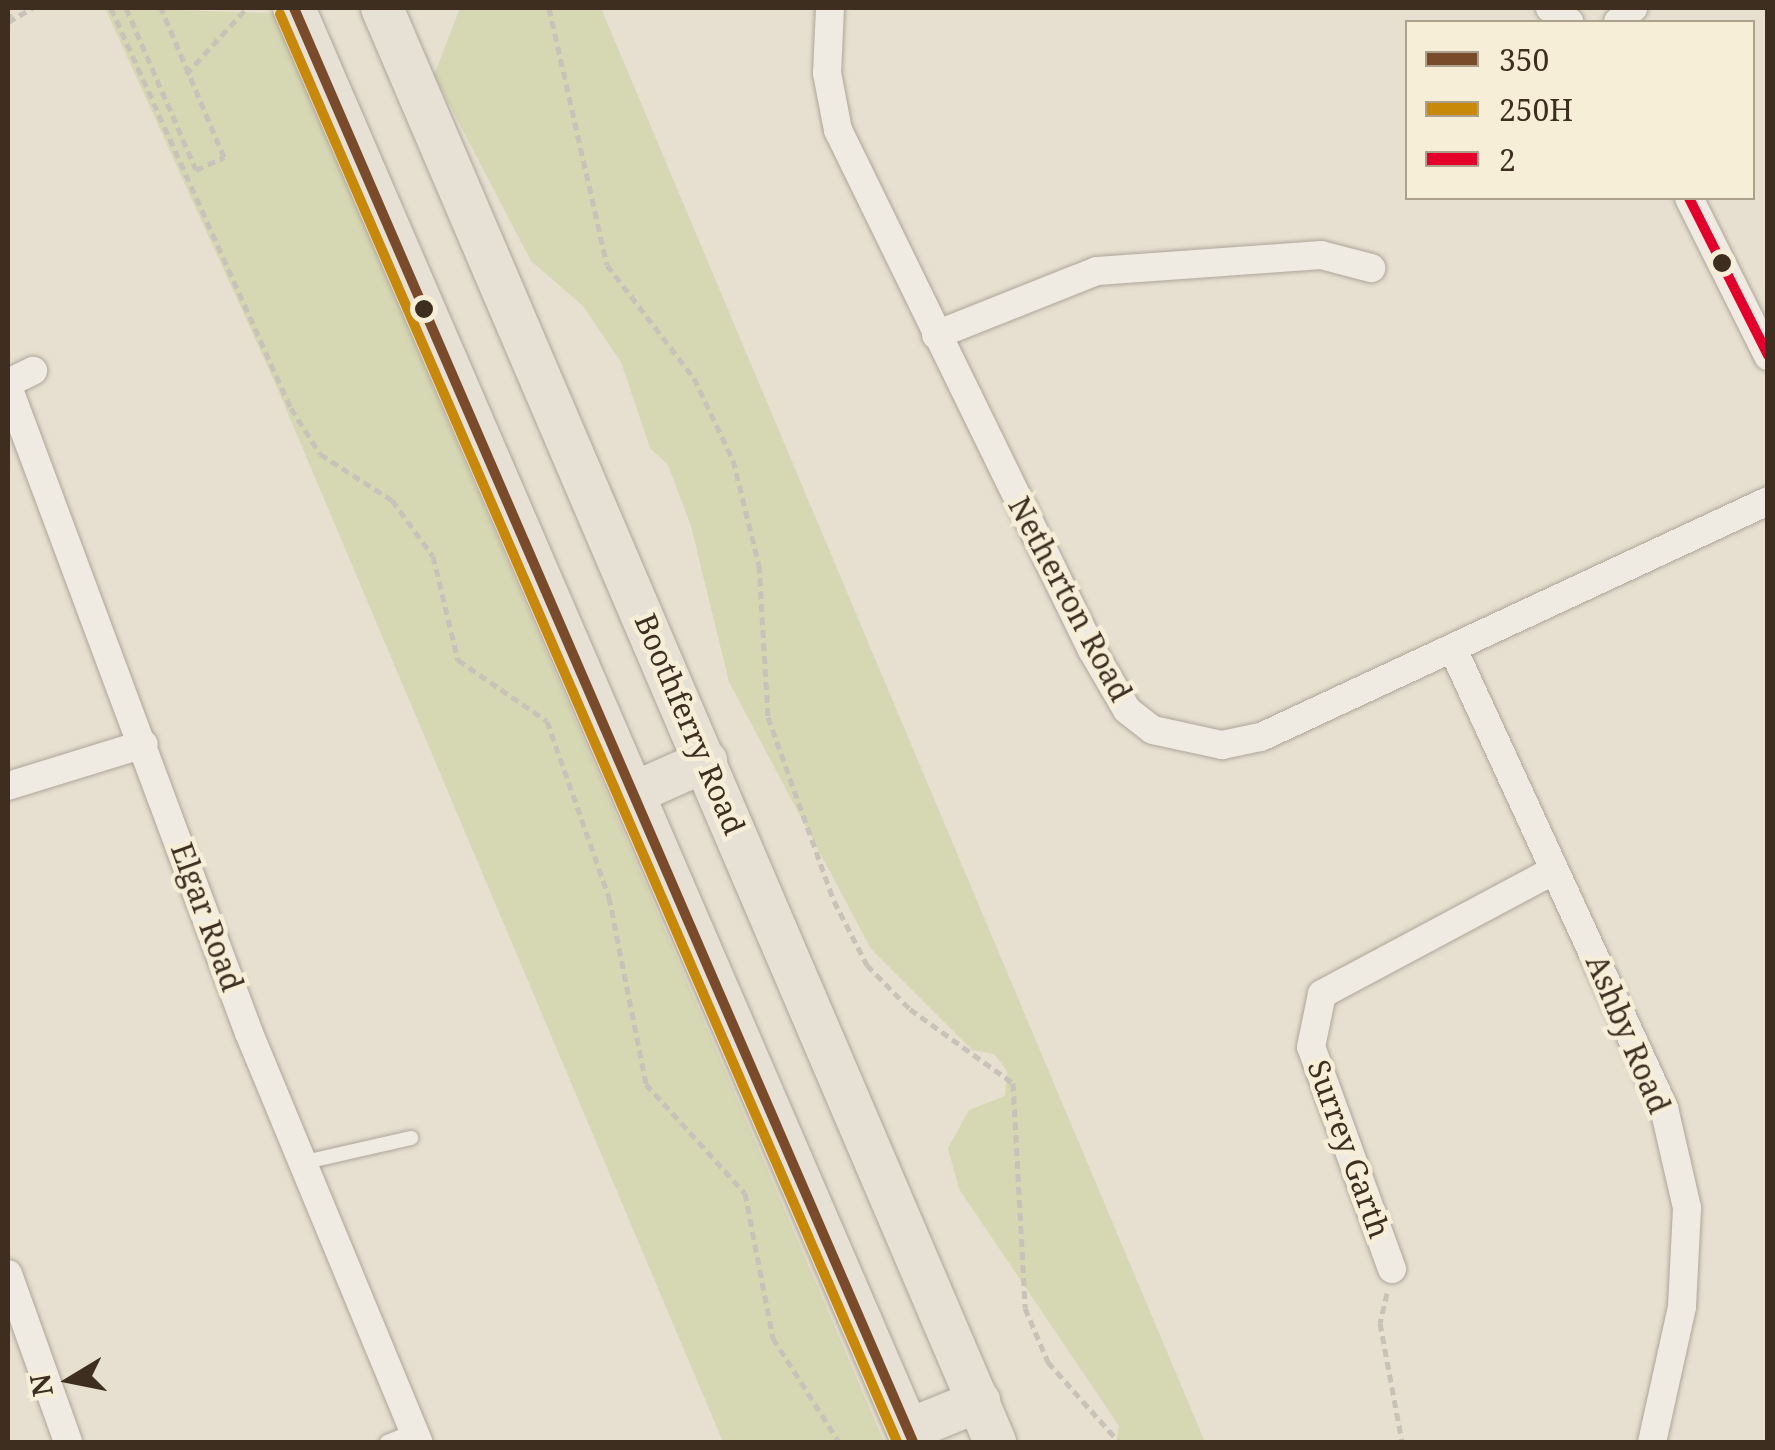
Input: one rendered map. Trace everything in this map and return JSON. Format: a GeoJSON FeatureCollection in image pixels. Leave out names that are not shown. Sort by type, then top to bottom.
{"type":"FeatureCollection","features":[{"type":"Feature","properties":{"kind":"main road"},"geometry":{"type":"LineString","coordinates":[[294,8],[910,1436],[979,1401]]}},
{"type":"Feature","properties":{"kind":"main road","name":"Boothferry Road"},"geometry":{"type":"LineString","coordinates":[[382,8],[996,1442]]}},
{"type":"Feature","properties":{"kind":"main road"},"geometry":{"type":"LineString","coordinates":[[634,793],[706,762]]}},
{"type":"Feature","properties":{"kind":"street","name":"Netherton Road"},"geometry":{"type":"LineString","coordinates":[[830,8],[827,72],[838,130],[1092,650],[1127,710],[1153,730],[1222,745],[1260,737],[1768,501]]}},
{"type":"Feature","properties":{"kind":"street"},"geometry":{"type":"LineString","coordinates":[[1690,200],[1768,356]]}},
{"type":"Feature","properties":{"kind":"street"},"geometry":{"type":"LineString","coordinates":[[936,335],[1098,271],[1321,255],[1371,268]]}},
{"type":"Feature","properties":{"kind":"street","name":"Elgar Road"},"geometry":{"type":"LineString","coordinates":[[16,380],[144,744],[304,1162],[416,1437]]}},
{"type":"Feature","properties":{"kind":"street","name":"Ashby Road"},"geometry":{"type":"LineString","coordinates":[[1453,649],[1664,1108],[1687,1208],[1682,1307],[1652,1442]]}},
{"type":"Feature","properties":{"kind":"street"},"geometry":{"type":"LineString","coordinates":[[8,786],[144,744]]}},
{"type":"Feature","properties":{"kind":"street","name":"Surrey Garth"},"geometry":{"type":"LineString","coordinates":[[1392,1269],[1311,1048],[1322,994],[1554,870]]}},
{"type":"Feature","properties":{"kind":"street"},"geometry":{"type":"LineString","coordinates":[[8,1274],[14,1306],[68,1442]]}},
{"type":"Feature","properties":{"kind":"lane"},"geometry":{"type":"LineString","coordinates":[[304,1162],[412,1138]]}},
{"type":"Feature","properties":{"kind":"lane"},"geometry":{"type":"LineString","coordinates":[[387,1442],[416,1437]]}},
{"type":"Feature","properties":{"kind":"path"},"geometry":{"type":"LineString","coordinates":[[8,22],[11,8]]}},
{"type":"Feature","properties":{"kind":"path"},"geometry":{"type":"LineString","coordinates":[[8,22],[32,8]]}},
{"type":"Feature","properties":{"kind":"path"},"geometry":{"type":"LineString","coordinates":[[111,8],[291,408],[320,454],[392,500],[432,556],[458,660],[547,722],[609,897],[646,1084],[745,1193],[773,1338],[839,1442]]}},
{"type":"Feature","properties":{"kind":"path"},"geometry":{"type":"LineString","coordinates":[[126,8],[196,170],[224,157],[161,8]]}},
{"type":"Feature","properties":{"kind":"path"},"geometry":{"type":"LineString","coordinates":[[186,74],[247,8]]}},
{"type":"Feature","properties":{"kind":"path"},"geometry":{"type":"LineString","coordinates":[[549,8],[607,266],[694,378],[734,460],[759,565],[768,717],[834,901],[867,965],[899,998],[1014,1083],[1024,1308],[1048,1362],[1119,1442]]}},
{"type":"Feature","properties":{"kind":"path"},"geometry":{"type":"LineString","coordinates":[[1392,1269],[1380,1324],[1402,1442]]}},
{"type":"Feature","properties":{"kind":"green space"},"geometry":{"type":"Polygon","coordinates":[[[105,8],[273,13],[884,1442],[723,1442],[275,383],[105,8]]]}},
{"type":"Feature","properties":{"kind":"green space"},"geometry":{"type":"Polygon","coordinates":[[[460,8],[601,8],[1205,1442],[1116,1442],[1119,1426],[959,1189],[948,1148],[969,1110],[1005,1096],[1007,1071],[994,1054],[972,1050],[871,949],[729,682],[691,526],[668,465],[650,448],[621,362],[583,306],[531,261],[434,75],[460,8]]]}},
{"type":"Feature","properties":{"kind":"transit line","name":"350"},"geometry":{"type":"LineString","coordinates":[[294,8],[913,1442]]}},
{"type":"Feature","properties":{"kind":"transit line","name":"250H"},"geometry":{"type":"LineString","coordinates":[[280,14],[897,1442]]}},
{"type":"Feature","properties":{"kind":"transit line","name":"2"},"geometry":{"type":"LineString","coordinates":[[1690,200],[1768,355]]}}]}
